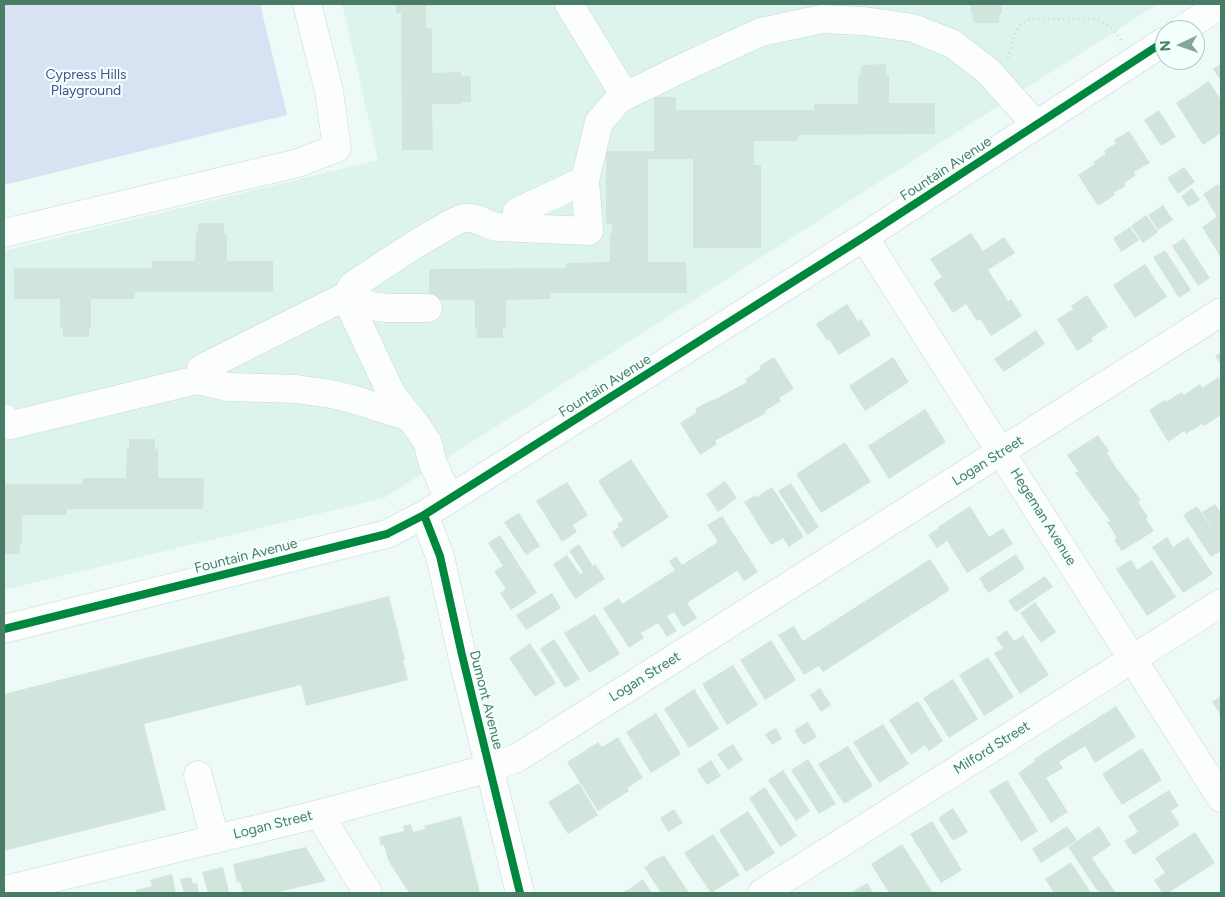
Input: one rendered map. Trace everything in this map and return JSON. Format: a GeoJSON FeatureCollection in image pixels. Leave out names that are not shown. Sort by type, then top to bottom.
{"type":"FeatureCollection","features":[{"type":"Feature","properties":{"kind":"street"},"geometry":{"type":"LineString","coordinates":[[4,233],[298,163],[337,148],[329,91],[307,4]]}},
{"type":"Feature","properties":{"kind":"street"},"geometry":{"type":"LineString","coordinates":[[569,4],[625,96]]}},
{"type":"Feature","properties":{"kind":"street"},"geometry":{"type":"LineString","coordinates":[[1197,20],[1221,4]]}},
{"type":"Feature","properties":{"kind":"street"},"geometry":{"type":"LineString","coordinates":[[449,499],[432,461],[428,443],[416,424],[392,395],[350,306],[348,295],[352,286],[418,242],[453,222],[464,218],[477,219],[489,226],[497,227],[589,230],[585,180],[599,122],[619,99],[761,32],[822,19],[864,21],[912,28],[953,44],[988,70],[1036,125]]}},
{"type":"Feature","properties":{"kind":"street","name":"Fountain Avenue"},"geometry":{"type":"LineString","coordinates":[[4,629],[387,534],[424,515],[864,237],[1155,47]]}},
{"type":"Feature","properties":{"kind":"street"},"geometry":{"type":"LineString","coordinates":[[517,212],[585,180]]}},
{"type":"Feature","properties":{"kind":"street","name":"Hegeman Avenue"},"geometry":{"type":"LineString","coordinates":[[864,237],[1221,798]]}},
{"type":"Feature","properties":{"kind":"street"},"geometry":{"type":"LineString","coordinates":[[348,295],[371,306],[428,308]]}},
{"type":"Feature","properties":{"kind":"street"},"geometry":{"type":"LineString","coordinates":[[197,380],[201,369],[348,295]]}},
{"type":"Feature","properties":{"kind":"street","name":"Logan Street"},"geometry":{"type":"LineString","coordinates":[[4,890],[319,814],[490,768],[517,758],[1221,312]]}},
{"type":"Feature","properties":{"kind":"street"},"geometry":{"type":"LineString","coordinates":[[6,423],[197,380],[228,387],[296,389],[331,394],[352,398],[410,417]]}},
{"type":"Feature","properties":{"kind":"street","name":"Dumont Avenue"},"geometry":{"type":"LineString","coordinates":[[424,515],[440,556],[520,893]]}},
{"type":"Feature","properties":{"kind":"street","name":"Milford Street"},"geometry":{"type":"LineString","coordinates":[[762,893],[1221,603]]}},
{"type":"Feature","properties":{"kind":"street"},"geometry":{"type":"LineString","coordinates":[[198,775],[215,839]]}},
{"type":"Feature","properties":{"kind":"street"},"geometry":{"type":"LineString","coordinates":[[319,814],[368,893]]}},
{"type":"Feature","properties":{"kind":"path"},"geometry":{"type":"LineString","coordinates":[[1001,85],[1018,26],[1023,21],[1031,19],[1095,19],[1102,21],[1118,34],[1133,61]]}},
{"type":"Feature","properties":{"kind":"shaded area"},"geometry":{"type":"Polygon","coordinates":[[[342,4],[1158,4],[384,498],[4,590],[4,251],[378,160],[342,4]]]}},
{"type":"Feature","properties":{"kind":"green space","name":"Cypress Hills Playground"},"geometry":{"type":"Polygon","coordinates":[[[4,4],[260,4],[287,115],[4,185],[4,4]]]}},
{"type":"Feature","properties":{"kind":"building"},"geometry":{"type":"Polygon","coordinates":[[[396,4],[437,4],[426,6],[426,28],[432,28],[432,73],[461,72],[461,76],[471,76],[471,102],[432,104],[433,150],[402,150],[401,13],[396,13],[396,4]]]}},
{"type":"Feature","properties":{"kind":"building"},"geometry":{"type":"Polygon","coordinates":[[[971,4],[1002,4],[1002,14],[999,14],[999,23],[973,23],[971,4]]]}},
{"type":"Feature","properties":{"kind":"building"},"geometry":{"type":"Polygon","coordinates":[[[1221,63],[1221,81],[1213,69],[1221,63]]]}},
{"type":"Feature","properties":{"kind":"building"},"geometry":{"type":"Polygon","coordinates":[[[886,64],[886,75],[889,75],[889,103],[935,103],[935,134],[798,135],[797,141],[754,141],[754,165],[761,165],[761,248],[693,248],[693,159],[648,159],[648,262],[686,262],[687,293],[550,293],[550,299],[506,300],[506,329],[503,328],[503,338],[477,338],[477,329],[475,329],[475,300],[429,300],[429,269],[566,268],[566,263],[610,262],[612,224],[606,224],[606,151],[654,151],[654,97],[676,97],[676,110],[814,110],[814,104],[858,104],[858,75],[861,75],[861,65],[886,64]]]}},
{"type":"Feature","properties":{"kind":"building"},"geometry":{"type":"Polygon","coordinates":[[[1209,81],[1221,100],[1221,133],[1203,145],[1176,103],[1209,81]]]}},
{"type":"Feature","properties":{"kind":"building"},"geometry":{"type":"Polygon","coordinates":[[[1159,110],[1176,137],[1161,146],[1144,120],[1159,110]]]}},
{"type":"Feature","properties":{"kind":"building"},"geometry":{"type":"Polygon","coordinates":[[[1129,131],[1150,163],[1134,172],[1136,175],[1124,183],[1126,186],[1113,193],[1115,195],[1098,206],[1078,175],[1106,154],[1104,151],[1116,143],[1114,140],[1129,131]]]}},
{"type":"Feature","properties":{"kind":"building"},"geometry":{"type":"Polygon","coordinates":[[[1184,167],[1195,182],[1178,194],[1167,178],[1184,167]]]}},
{"type":"Feature","properties":{"kind":"building"},"geometry":{"type":"Polygon","coordinates":[[[1218,184],[1221,189],[1221,258],[1202,227],[1217,217],[1203,194],[1218,184]]]}},
{"type":"Feature","properties":{"kind":"building"},"geometry":{"type":"Polygon","coordinates":[[[1192,188],[1200,200],[1188,207],[1181,196],[1192,188]]]}},
{"type":"Feature","properties":{"kind":"building"},"geometry":{"type":"Polygon","coordinates":[[[1163,205],[1173,220],[1158,230],[1148,215],[1163,205]]]}},
{"type":"Feature","properties":{"kind":"building"},"geometry":{"type":"Polygon","coordinates":[[[1146,215],[1158,232],[1143,243],[1131,226],[1146,215]]]}},
{"type":"Feature","properties":{"kind":"building"},"geometry":{"type":"Polygon","coordinates":[[[198,223],[224,223],[224,233],[227,233],[227,261],[273,261],[273,292],[135,292],[135,299],[91,299],[91,328],[89,328],[89,337],[63,337],[63,328],[60,328],[60,299],[14,299],[14,268],[152,268],[152,261],[195,261],[198,223]]]}},
{"type":"Feature","properties":{"kind":"building"},"geometry":{"type":"Polygon","coordinates":[[[1130,227],[1139,240],[1121,252],[1113,238],[1130,227]]]}},
{"type":"Feature","properties":{"kind":"building"},"geometry":{"type":"Polygon","coordinates":[[[971,233],[983,251],[1004,237],[1015,253],[988,270],[1008,301],[1011,299],[1022,316],[991,336],[980,319],[977,321],[966,304],[953,313],[933,283],[942,277],[930,259],[971,233]]]}},
{"type":"Feature","properties":{"kind":"building"},"geometry":{"type":"Polygon","coordinates":[[[1184,238],[1210,278],[1198,286],[1172,246],[1184,238]]]}},
{"type":"Feature","properties":{"kind":"building"},"geometry":{"type":"Polygon","coordinates":[[[1165,250],[1191,290],[1179,298],[1153,257],[1165,250]]]}},
{"type":"Feature","properties":{"kind":"building"},"geometry":{"type":"Polygon","coordinates":[[[1145,264],[1167,297],[1135,318],[1113,285],[1145,264]]]}},
{"type":"Feature","properties":{"kind":"building"},"geometry":{"type":"Polygon","coordinates":[[[1087,295],[1108,327],[1091,338],[1093,341],[1077,351],[1057,319],[1073,309],[1071,306],[1087,295]]]}},
{"type":"Feature","properties":{"kind":"building"},"geometry":{"type":"Polygon","coordinates":[[[847,304],[858,321],[861,319],[871,335],[839,355],[829,339],[827,341],[816,324],[847,304]]]}},
{"type":"Feature","properties":{"kind":"building"},"geometry":{"type":"Polygon","coordinates":[[[1036,330],[1045,344],[1004,372],[994,359],[1036,330]]]}},
{"type":"Feature","properties":{"kind":"building"},"geometry":{"type":"Polygon","coordinates":[[[1221,352],[1221,365],[1215,356],[1221,352]]]}},
{"type":"Feature","properties":{"kind":"building"},"geometry":{"type":"Polygon","coordinates":[[[774,357],[794,389],[779,398],[781,401],[765,411],[766,413],[715,441],[717,444],[700,455],[680,423],[697,412],[695,409],[747,382],[745,379],[761,369],[759,366],[774,357]]]}},
{"type":"Feature","properties":{"kind":"building"},"geometry":{"type":"Polygon","coordinates":[[[893,357],[909,382],[865,411],[849,386],[893,357]]]}},
{"type":"Feature","properties":{"kind":"building"},"geometry":{"type":"Polygon","coordinates":[[[1218,377],[1221,382],[1221,415],[1204,426],[1202,424],[1186,434],[1184,431],[1168,442],[1149,410],[1182,392],[1184,395],[1200,384],[1202,388],[1218,377]]]}},
{"type":"Feature","properties":{"kind":"building"},"geometry":{"type":"Polygon","coordinates":[[[925,409],[946,442],[889,479],[868,446],[925,409]]]}},
{"type":"Feature","properties":{"kind":"building"},"geometry":{"type":"Polygon","coordinates":[[[1098,435],[1109,451],[1107,453],[1117,469],[1141,500],[1138,502],[1148,517],[1146,519],[1154,531],[1122,551],[1114,540],[1117,538],[1107,522],[1110,521],[1075,473],[1078,471],[1067,455],[1098,435]]]}},
{"type":"Feature","properties":{"kind":"building"},"geometry":{"type":"Polygon","coordinates":[[[129,439],[155,439],[155,449],[158,449],[158,478],[204,478],[203,509],[67,509],[67,515],[22,515],[20,554],[4,554],[4,484],[83,484],[83,478],[126,478],[129,439]]]}},
{"type":"Feature","properties":{"kind":"building"},"geometry":{"type":"Polygon","coordinates":[[[845,442],[871,482],[821,513],[796,474],[845,442]]]}},
{"type":"Feature","properties":{"kind":"building"},"geometry":{"type":"Polygon","coordinates":[[[631,459],[669,517],[622,548],[612,532],[619,527],[617,524],[623,520],[598,481],[631,459]]]}},
{"type":"Feature","properties":{"kind":"building"},"geometry":{"type":"Polygon","coordinates":[[[725,481],[737,498],[718,512],[706,494],[725,481]]]}},
{"type":"Feature","properties":{"kind":"building"},"geometry":{"type":"Polygon","coordinates":[[[567,482],[588,515],[573,525],[577,532],[562,542],[536,501],[567,482]]]}},
{"type":"Feature","properties":{"kind":"building"},"geometry":{"type":"Polygon","coordinates":[[[791,483],[819,527],[807,535],[778,491],[791,483]]]}},
{"type":"Feature","properties":{"kind":"building"},"geometry":{"type":"Polygon","coordinates":[[[772,487],[804,537],[789,547],[783,538],[771,545],[744,502],[756,495],[757,497],[772,487]]]}},
{"type":"Feature","properties":{"kind":"building"},"geometry":{"type":"Polygon","coordinates":[[[1215,504],[1221,513],[1221,551],[1211,557],[1183,515],[1197,506],[1217,536],[1202,512],[1215,504]]]}},
{"type":"Feature","properties":{"kind":"building"},"geometry":{"type":"Polygon","coordinates":[[[970,506],[989,537],[1003,528],[1013,544],[967,573],[947,541],[937,548],[928,535],[970,506]]]}},
{"type":"Feature","properties":{"kind":"building"},"geometry":{"type":"Polygon","coordinates":[[[519,513],[540,546],[526,555],[504,522],[519,513]]]}},
{"type":"Feature","properties":{"kind":"building"},"geometry":{"type":"Polygon","coordinates":[[[722,516],[758,572],[744,581],[737,571],[687,603],[697,618],[683,627],[674,612],[667,616],[677,631],[667,637],[658,623],[641,633],[644,638],[629,648],[603,608],[619,598],[622,604],[675,570],[669,561],[676,556],[682,565],[718,542],[707,525],[722,516]]]}},
{"type":"Feature","properties":{"kind":"building"},"geometry":{"type":"Polygon","coordinates":[[[500,535],[537,593],[511,610],[500,593],[506,589],[494,571],[503,566],[488,543],[500,535]]]}},
{"type":"Feature","properties":{"kind":"building"},"geometry":{"type":"Polygon","coordinates":[[[1167,537],[1173,547],[1188,537],[1213,574],[1183,593],[1152,547],[1167,537]]]}},
{"type":"Feature","properties":{"kind":"building"},"geometry":{"type":"Polygon","coordinates":[[[579,544],[593,566],[595,564],[605,579],[575,599],[553,564],[567,555],[580,574],[583,572],[569,551],[579,544]]]}},
{"type":"Feature","properties":{"kind":"building"},"geometry":{"type":"Polygon","coordinates":[[[1016,554],[1025,569],[988,593],[979,578],[1016,554]]]}},
{"type":"Feature","properties":{"kind":"building"},"geometry":{"type":"Polygon","coordinates":[[[930,559],[950,590],[823,672],[819,666],[804,675],[778,635],[794,626],[803,641],[930,559]]]}},
{"type":"Feature","properties":{"kind":"building"},"geometry":{"type":"Polygon","coordinates":[[[1131,560],[1137,570],[1152,560],[1176,597],[1147,616],[1116,569],[1131,560]]]}},
{"type":"Feature","properties":{"kind":"building"},"geometry":{"type":"Polygon","coordinates":[[[1045,576],[1053,587],[1016,612],[1008,601],[1045,576]]]}},
{"type":"Feature","properties":{"kind":"building"},"geometry":{"type":"Polygon","coordinates":[[[552,593],[561,608],[526,630],[516,615],[552,593]]]}},
{"type":"Feature","properties":{"kind":"building"},"geometry":{"type":"Polygon","coordinates":[[[389,596],[408,680],[306,706],[301,685],[144,724],[166,810],[4,851],[4,694],[389,596]]]}},
{"type":"Feature","properties":{"kind":"building"},"geometry":{"type":"Polygon","coordinates":[[[1035,602],[1056,632],[1041,643],[1020,613],[1035,602]]]}},
{"type":"Feature","properties":{"kind":"building"},"geometry":{"type":"Polygon","coordinates":[[[595,614],[620,654],[589,673],[564,633],[595,614]]]}},
{"type":"Feature","properties":{"kind":"building"},"geometry":{"type":"Polygon","coordinates":[[[1007,630],[1014,641],[1023,635],[1049,675],[1020,694],[994,653],[1003,648],[996,638],[1007,630]]]}},
{"type":"Feature","properties":{"kind":"building"},"geometry":{"type":"Polygon","coordinates":[[[554,639],[580,679],[565,688],[540,649],[554,639]]]}},
{"type":"Feature","properties":{"kind":"building"},"geometry":{"type":"Polygon","coordinates":[[[771,640],[796,680],[765,700],[740,660],[771,640]]]}},
{"type":"Feature","properties":{"kind":"building"},"geometry":{"type":"Polygon","coordinates":[[[530,643],[556,683],[535,697],[509,658],[530,643]]]}},
{"type":"Feature","properties":{"kind":"building"},"geometry":{"type":"Polygon","coordinates":[[[988,657],[1014,697],[984,716],[959,675],[988,657]]]}},
{"type":"Feature","properties":{"kind":"building"},"geometry":{"type":"Polygon","coordinates":[[[733,665],[758,705],[727,725],[702,684],[733,665]]]}},
{"type":"Feature","properties":{"kind":"building"},"geometry":{"type":"Polygon","coordinates":[[[953,679],[978,719],[949,738],[923,698],[953,679]]]}},
{"type":"Feature","properties":{"kind":"building"},"geometry":{"type":"Polygon","coordinates":[[[820,688],[831,705],[821,712],[810,695],[820,688]]]}},
{"type":"Feature","properties":{"kind":"building"},"geometry":{"type":"Polygon","coordinates":[[[694,689],[719,729],[689,748],[664,709],[694,689]]]}},
{"type":"Feature","properties":{"kind":"building"},"geometry":{"type":"Polygon","coordinates":[[[1221,696],[1221,716],[1212,702],[1221,696]]]}},
{"type":"Feature","properties":{"kind":"building"},"geometry":{"type":"Polygon","coordinates":[[[918,701],[943,741],[929,751],[925,745],[911,755],[889,720],[918,701]]]}},
{"type":"Feature","properties":{"kind":"building"},"geometry":{"type":"Polygon","coordinates":[[[1116,706],[1136,737],[1095,763],[1085,746],[1059,762],[1063,768],[1046,778],[1068,812],[1051,823],[1018,773],[1035,761],[1034,759],[1116,706]]]}},
{"type":"Feature","properties":{"kind":"building"},"geometry":{"type":"Polygon","coordinates":[[[656,713],[681,754],[651,773],[626,732],[656,713]]]}},
{"type":"Feature","properties":{"kind":"building"},"geometry":{"type":"Polygon","coordinates":[[[808,722],[817,737],[803,745],[794,730],[808,722]]]}},
{"type":"Feature","properties":{"kind":"building"},"geometry":{"type":"Polygon","coordinates":[[[883,724],[909,764],[879,783],[853,742],[883,724]]]}},
{"type":"Feature","properties":{"kind":"building"},"geometry":{"type":"Polygon","coordinates":[[[776,728],[782,739],[772,745],[765,734],[776,728]]]}},
{"type":"Feature","properties":{"kind":"building"},"geometry":{"type":"Polygon","coordinates":[[[618,737],[643,778],[627,788],[629,791],[598,811],[567,762],[598,742],[602,747],[618,737]]]}},
{"type":"Feature","properties":{"kind":"building"},"geometry":{"type":"Polygon","coordinates":[[[733,744],[743,760],[728,770],[717,754],[733,744]]]}},
{"type":"Feature","properties":{"kind":"building"},"geometry":{"type":"Polygon","coordinates":[[[848,746],[873,786],[844,804],[818,764],[848,746]]]}},
{"type":"Feature","properties":{"kind":"building"},"geometry":{"type":"Polygon","coordinates":[[[1142,748],[1162,780],[1122,805],[1102,774],[1142,748]]]}},
{"type":"Feature","properties":{"kind":"building"},"geometry":{"type":"Polygon","coordinates":[[[808,759],[836,804],[819,814],[791,770],[808,759]]]}},
{"type":"Feature","properties":{"kind":"building"},"geometry":{"type":"Polygon","coordinates":[[[711,760],[721,776],[707,785],[697,770],[711,760]]]}},
{"type":"Feature","properties":{"kind":"building"},"geometry":{"type":"Polygon","coordinates":[[[783,770],[810,811],[796,821],[768,780],[783,770]]]}},
{"type":"Feature","properties":{"kind":"building"},"geometry":{"type":"Polygon","coordinates":[[[1007,780],[1038,831],[1021,842],[989,791],[1007,780]]]}},
{"type":"Feature","properties":{"kind":"building"},"geometry":{"type":"Polygon","coordinates":[[[579,783],[598,815],[568,834],[548,802],[579,783]]]}},
{"type":"Feature","properties":{"kind":"building"},"geometry":{"type":"Polygon","coordinates":[[[765,787],[797,836],[780,847],[749,798],[765,787]]]}},
{"type":"Feature","properties":{"kind":"building"},"geometry":{"type":"Polygon","coordinates":[[[1169,790],[1179,806],[1171,811],[1180,825],[1134,855],[1124,841],[1138,832],[1128,816],[1169,790]]]}},
{"type":"Feature","properties":{"kind":"building"},"geometry":{"type":"Polygon","coordinates":[[[953,808],[968,832],[953,841],[938,818],[953,808]]]}},
{"type":"Feature","properties":{"kind":"building"},"geometry":{"type":"Polygon","coordinates":[[[674,809],[683,823],[668,832],[660,818],[674,809]]]}},
{"type":"Feature","properties":{"kind":"building"},"geometry":{"type":"Polygon","coordinates":[[[748,811],[775,853],[746,872],[719,830],[748,811]]]}},
{"type":"Feature","properties":{"kind":"building"},"geometry":{"type":"Polygon","coordinates":[[[461,816],[480,893],[409,893],[388,860],[384,845],[381,846],[379,837],[404,831],[403,826],[411,824],[413,832],[425,829],[424,826],[461,816]]]}},
{"type":"Feature","properties":{"kind":"building"},"geometry":{"type":"Polygon","coordinates":[[[932,821],[962,870],[941,883],[910,834],[932,821]]]}},
{"type":"Feature","properties":{"kind":"building"},"geometry":{"type":"Polygon","coordinates":[[[1067,826],[1077,840],[1041,863],[1032,849],[1067,826]]]}},
{"type":"Feature","properties":{"kind":"building"},"geometry":{"type":"Polygon","coordinates":[[[1099,826],[1111,845],[1092,858],[1116,893],[1099,893],[1068,847],[1099,826]]]}},
{"type":"Feature","properties":{"kind":"building"},"geometry":{"type":"Polygon","coordinates":[[[1195,832],[1215,863],[1168,893],[1162,893],[1154,880],[1165,873],[1155,858],[1195,832]]]}},
{"type":"Feature","properties":{"kind":"building"},"geometry":{"type":"Polygon","coordinates":[[[713,834],[740,875],[711,893],[684,853],[713,834]]]}},
{"type":"Feature","properties":{"kind":"building"},"geometry":{"type":"Polygon","coordinates":[[[902,844],[933,893],[889,893],[871,864],[902,844]]]}},
{"type":"Feature","properties":{"kind":"building"},"geometry":{"type":"Polygon","coordinates":[[[306,847],[326,881],[274,893],[243,893],[240,882],[237,883],[233,864],[306,847]]]}},
{"type":"Feature","properties":{"kind":"building"},"geometry":{"type":"Polygon","coordinates":[[[664,855],[689,893],[661,893],[644,867],[664,855]]]}},
{"type":"Feature","properties":{"kind":"building"},"geometry":{"type":"Polygon","coordinates":[[[1071,862],[1091,893],[1054,893],[1045,879],[1071,862]]]}},
{"type":"Feature","properties":{"kind":"building"},"geometry":{"type":"Polygon","coordinates":[[[223,867],[229,892],[208,893],[202,872],[223,867]]]}},
{"type":"Feature","properties":{"kind":"building"},"geometry":{"type":"Polygon","coordinates":[[[172,874],[176,893],[137,893],[136,890],[152,886],[150,880],[172,874]]]}},
{"type":"Feature","properties":{"kind":"building"},"geometry":{"type":"Polygon","coordinates":[[[191,877],[193,884],[197,883],[199,893],[184,893],[180,879],[191,877]]]}},
{"type":"Feature","properties":{"kind":"building"},"geometry":{"type":"Polygon","coordinates":[[[643,879],[652,893],[622,893],[629,889],[643,879]]]}},
{"type":"Feature","properties":{"kind":"building"},"geometry":{"type":"Polygon","coordinates":[[[867,883],[874,893],[850,893],[867,883]]]}},
{"type":"Feature","properties":{"kind":"cycle path"},"geometry":{"type":"LineString","coordinates":[[4,629],[387,534],[424,515],[864,237],[1155,48]]}},
{"type":"Feature","properties":{"kind":"cycle path"},"geometry":{"type":"LineString","coordinates":[[424,515],[440,556],[520,893]]}}]}
